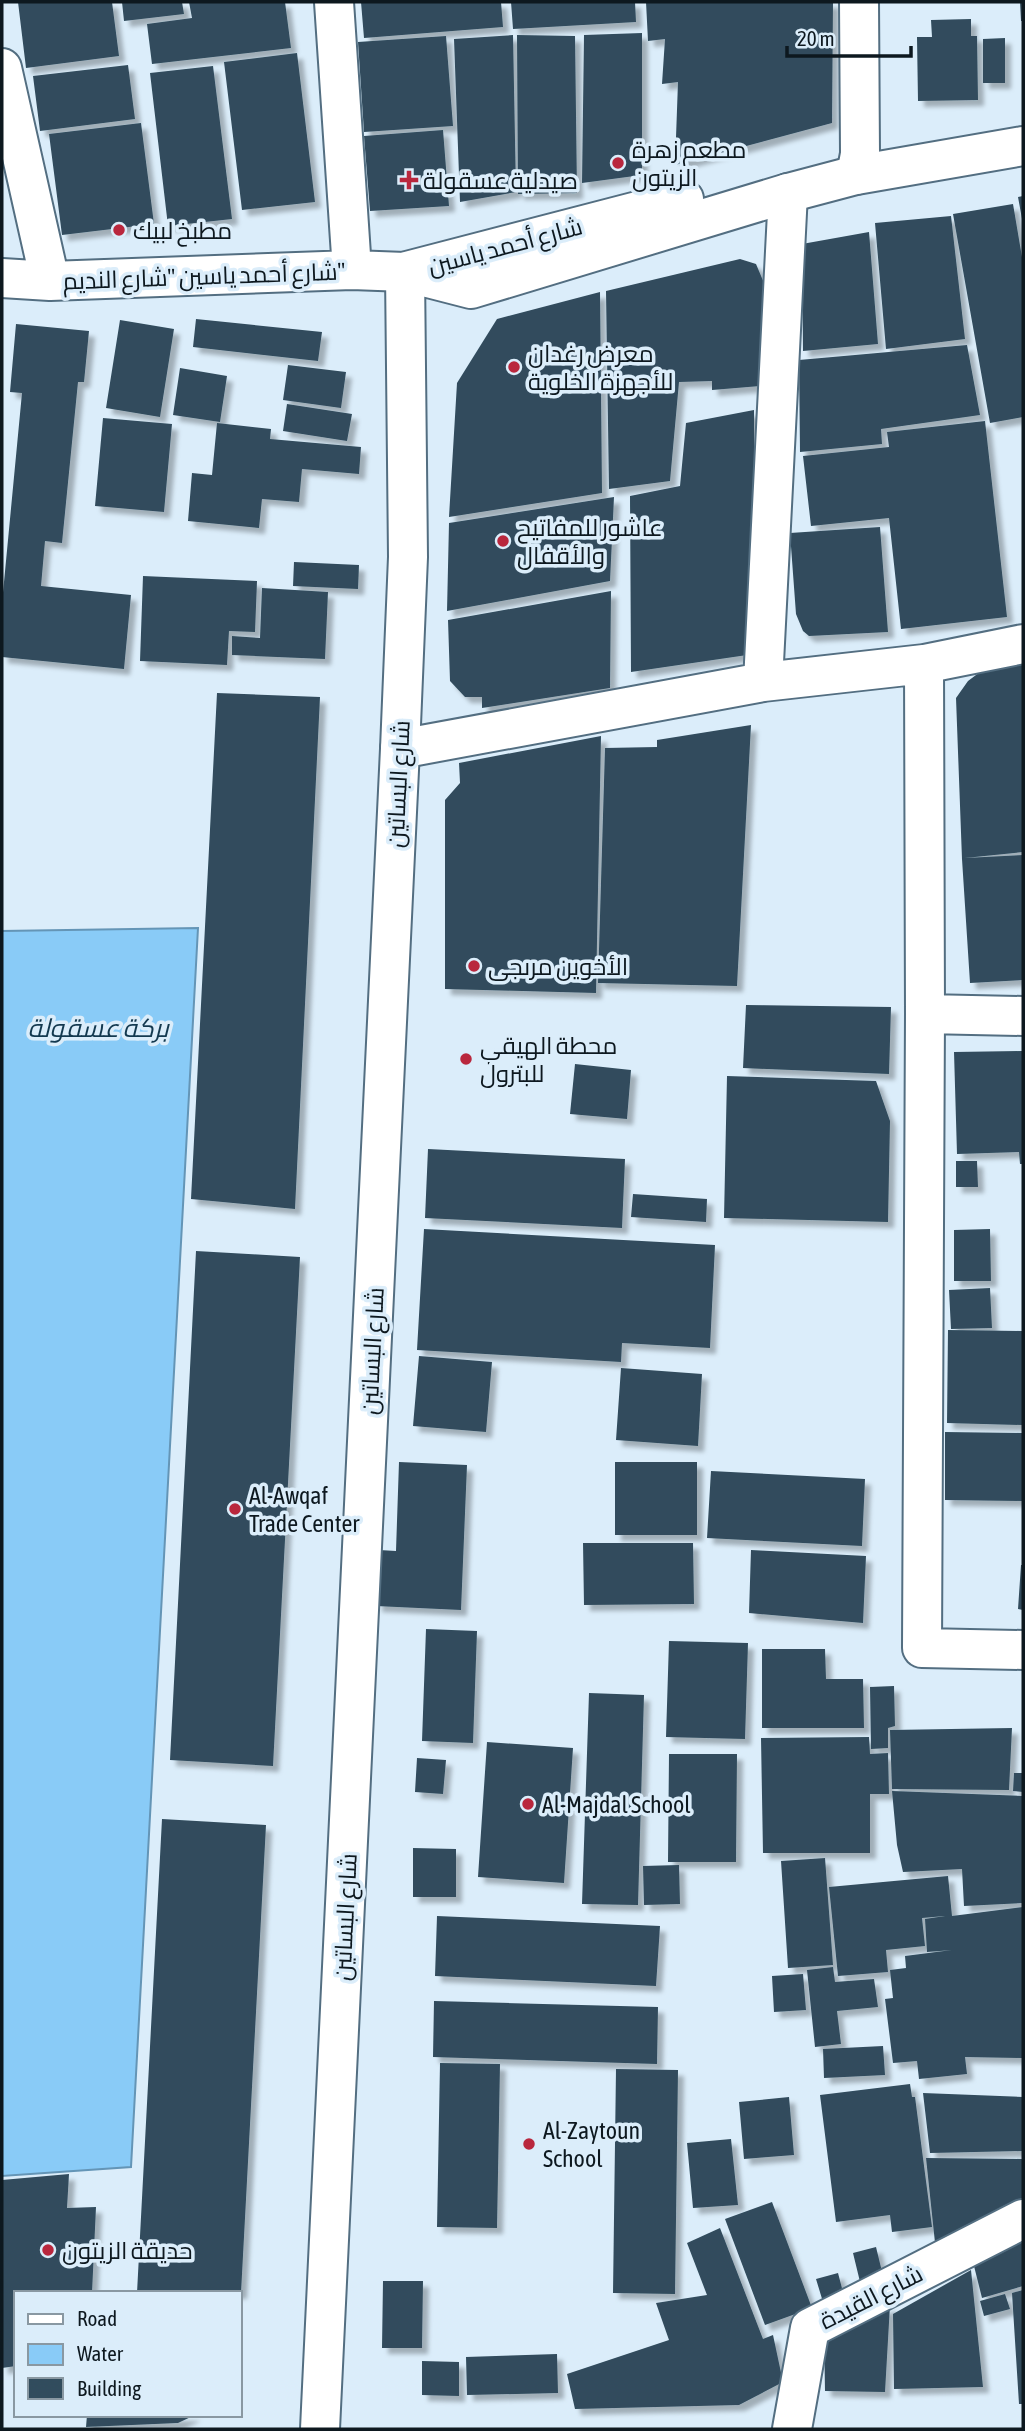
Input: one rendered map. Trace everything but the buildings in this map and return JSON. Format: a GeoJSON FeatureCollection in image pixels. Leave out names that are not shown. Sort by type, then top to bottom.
{"type":"FeatureCollection","features":[{"type":"Feature","properties":{"kind":"street"},"geometry":{"type":"LineString","coordinates":[[334,2],[352,270]]}},
{"type":"Feature","properties":{"kind":"street"},"geometry":{"type":"LineString","coordinates":[[858,165],[859,2]]}},
{"type":"Feature","properties":{"kind":"street"},"geometry":{"type":"LineString","coordinates":[[2,68],[50,281]]}},
{"type":"Feature","properties":{"kind":"street","name":"شارع أحمد ياسين"},"geometry":{"type":"LineString","coordinates":[[405,272],[1023,125]]}},
{"type":"Feature","properties":{"kind":"street","name":"شارع أحمد ياسين"},"geometry":{"type":"LineString","coordinates":[[405,272],[471,289],[788,193],[858,165],[1023,146]]}},
{"type":"Feature","properties":{"kind":"street"},"geometry":{"type":"LineString","coordinates":[[763,682],[788,193]]}},
{"type":"Feature","properties":{"kind":"street","name":"شارع أحمد ياسين \"شارع النديم\""},"geometry":{"type":"LineString","coordinates":[[2,278],[50,281],[352,270],[405,272]]}},
{"type":"Feature","properties":{"kind":"street","name":"شارع البساتين"},"geometry":{"type":"LineString","coordinates":[[320,2429],[408,557],[405,272]]}},
{"type":"Feature","properties":{"kind":"street"},"geometry":{"type":"LineString","coordinates":[[400,749],[763,682],[924,664],[1023,644]]}},
{"type":"Feature","properties":{"kind":"street"},"geometry":{"type":"LineString","coordinates":[[924,664],[922,1648],[1023,1650]]}},
{"type":"Feature","properties":{"kind":"street"},"geometry":{"type":"LineString","coordinates":[[925,1014],[1023,1016]]}},
{"type":"Feature","properties":{"kind":"street","name":"شارع القيدة"},"geometry":{"type":"LineString","coordinates":[[792,2429],[810,2328],[1023,2219]]}},
{"type":"Feature","properties":{"kind":"water","name":"بركة عسقولة"},"geometry":{"type":"Polygon","coordinates":[[[198,928],[131,2167],[2,2176],[2,931],[198,928]]]}},
{"type":"Feature","properties":{"kind":"place","name":"مطعم زهرة الزيتون"},"geometry":{"type":"Point","coordinates":[618,163]}},
{"type":"Feature","properties":{"kind":"place","name":"صيدلية عسقولة"},"geometry":{"type":"Point","coordinates":[409,180]}},
{"type":"Feature","properties":{"kind":"place","name":"مطبخ لبيك"},"geometry":{"type":"Point","coordinates":[119,230]}},
{"type":"Feature","properties":{"kind":"place","name":"معرض رغدان للأجهزة الخلوية"},"geometry":{"type":"Point","coordinates":[514,367]}},
{"type":"Feature","properties":{"kind":"place","name":"عاشور للمفاتيح والأقفال"},"geometry":{"type":"Point","coordinates":[503,541]}},
{"type":"Feature","properties":{"kind":"place","name":"الأخوين مرىجى"},"geometry":{"type":"Point","coordinates":[474,966]}},
{"type":"Feature","properties":{"kind":"place","name":"محطة الهيقي للبترول"},"geometry":{"type":"Point","coordinates":[466,1059]}},
{"type":"Feature","properties":{"kind":"place","name":"Al-Awqaf Trade Center"},"geometry":{"type":"Point","coordinates":[235,1509]}},
{"type":"Feature","properties":{"kind":"place","name":"Al-Majdal School"},"geometry":{"type":"Point","coordinates":[528,1804]}},
{"type":"Feature","properties":{"kind":"place","name":"Al-Zaytoun School"},"geometry":{"type":"Point","coordinates":[529,2144]}},
{"type":"Feature","properties":{"kind":"place","name":"حديقة الزيتون"},"geometry":{"type":"Point","coordinates":[48,2250]}}]}
